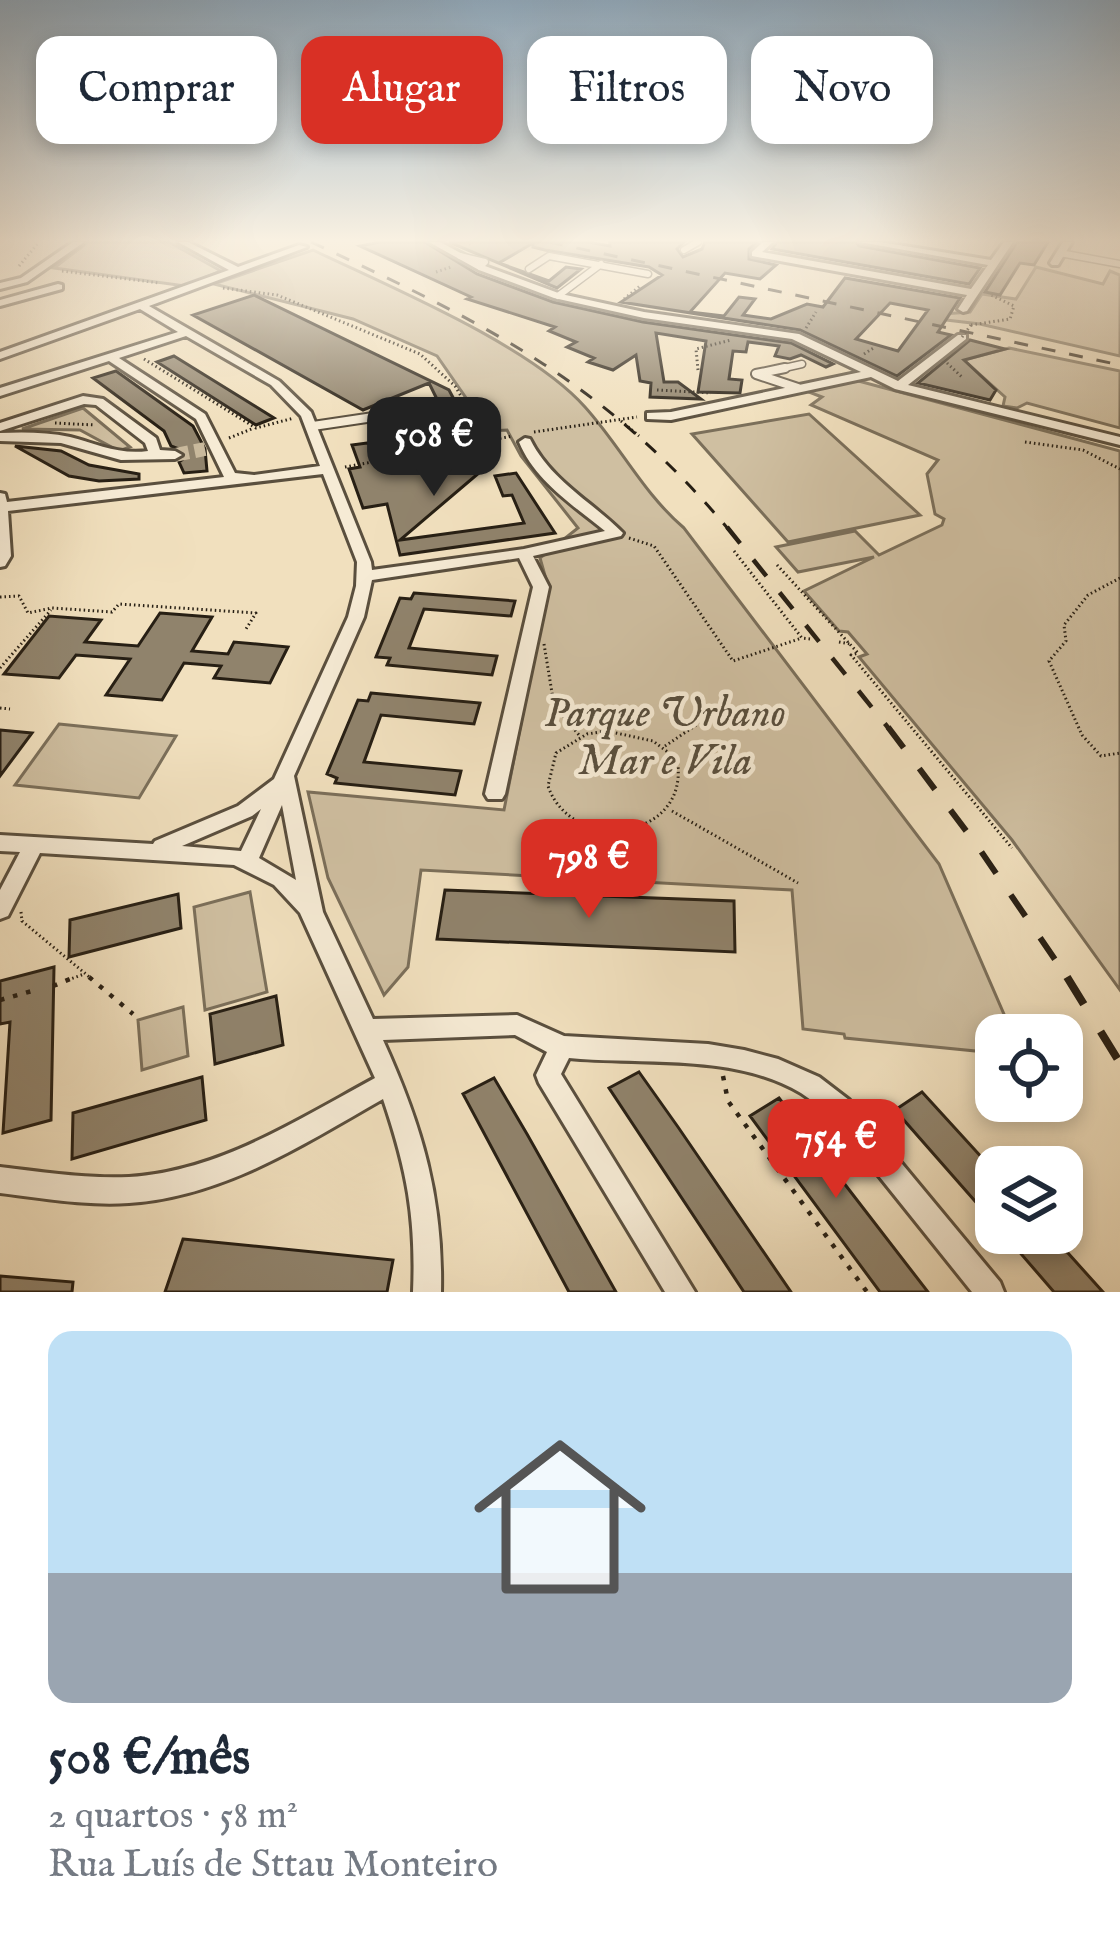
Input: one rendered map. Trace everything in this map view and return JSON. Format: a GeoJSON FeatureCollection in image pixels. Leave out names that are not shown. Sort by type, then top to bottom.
{"type":"FeatureCollection","features":[{"type":"Feature","properties":{"kind":"street"},"geometry":{"type":"LineString","coordinates":[[0,356],[150,302]]}},
{"type":"Feature","properties":{"kind":"street"},"geometry":{"type":"LineString","coordinates":[[584,302],[794,336],[860,363],[868,374]]}},
{"type":"Feature","properties":{"kind":"street"},"geometry":{"type":"LineString","coordinates":[[963,309],[969,302]]}},
{"type":"Feature","properties":{"kind":"street"},"geometry":{"type":"LineString","coordinates":[[142,305],[275,383],[310,421],[360,545],[365,576],[356,617],[248,861]]}},
{"type":"Feature","properties":{"kind":"street"},"geometry":{"type":"LineString","coordinates":[[0,392],[188,332]]}},
{"type":"Feature","properties":{"kind":"street"},"geometry":{"type":"LineString","coordinates":[[899,386],[962,337]]}},
{"type":"Feature","properties":{"kind":"street"},"geometry":{"type":"LineString","coordinates":[[111,356],[201,417],[226,473],[241,479]]}},
{"type":"Feature","properties":{"kind":"street"},"geometry":{"type":"LineString","coordinates":[[651,416],[868,374],[899,386],[1120,441]]}},
{"type":"Feature","properties":{"kind":"street"},"geometry":{"type":"LineString","coordinates":[[0,427],[83,400],[99,402],[151,441],[155,454]]}},
{"type":"Feature","properties":{"kind":"street"},"geometry":{"type":"LineString","coordinates":[[0,437],[69,441],[105,456],[132,459],[175,455]]}},
{"type":"Feature","properties":{"kind":"street"},"geometry":{"type":"LineString","coordinates":[[526,442],[528,453],[543,469],[616,533]]}},
{"type":"Feature","properties":{"kind":"street"},"geometry":{"type":"LineString","coordinates":[[0,563],[1,501],[328,469]]}},
{"type":"Feature","properties":{"kind":"street"},"geometry":{"type":"LineString","coordinates":[[365,576],[524,553],[616,533]]}},
{"type":"Feature","properties":{"kind":"street"},"geometry":{"type":"LineString","coordinates":[[494,794],[541,586],[524,553]]}},
{"type":"Feature","properties":{"kind":"street"},"geometry":{"type":"LineString","coordinates":[[152,850],[245,811],[285,776]]}},
{"type":"Feature","properties":{"kind":"street"},"geometry":{"type":"LineString","coordinates":[[285,776],[315,918],[388,1084],[425,1186],[430,1216],[427,1292]]}},
{"type":"Feature","properties":{"kind":"street"},"geometry":{"type":"LineString","coordinates":[[0,843],[152,850],[248,861],[286,883],[315,918]]}},
{"type":"Feature","properties":{"kind":"street"},"geometry":{"type":"LineString","coordinates":[[0,910],[34,844]]}},
{"type":"Feature","properties":{"kind":"street"},"geometry":{"type":"LineString","coordinates":[[364,1030],[517,1024],[562,1047],[777,1067],[826,1094],[990,1292]]}},
{"type":"Feature","properties":{"kind":"street"},"geometry":{"type":"LineString","coordinates":[[562,1047],[548,1075],[681,1292]]}},
{"type":"Feature","properties":{"kind":"street"},"geometry":{"type":"LineString","coordinates":[[0,1180],[133,1190],[193,1180],[251,1156],[388,1084]]}},
{"type":"Feature","properties":{"kind":"lane"},"geometry":{"type":"LineString","coordinates":[[798,388],[761,380],[756,374],[802,364]]}},
{"type":"Feature","properties":{"kind":"lane"},"geometry":{"type":"LineString","coordinates":[[310,421],[427,409]]}},
{"type":"Feature","properties":{"kind":"path"},"geometry":{"type":"LineString","coordinates":[[302,302],[344,326],[400,343],[440,369],[488,441]]}},
{"type":"Feature","properties":{"kind":"path"},"geometry":{"type":"LineString","coordinates":[[616,310],[623,302]]}},
{"type":"Feature","properties":{"kind":"path"},"geometry":{"type":"LineString","coordinates":[[962,337],[971,325],[1010,319],[1014,306],[1004,302]]}},
{"type":"Feature","properties":{"kind":"path"},"geometry":{"type":"LineString","coordinates":[[794,336],[816,312]]}},
{"type":"Feature","properties":{"kind":"path"},"geometry":{"type":"LineString","coordinates":[[698,370],[696,350],[732,340],[736,328]]}},
{"type":"Feature","properties":{"kind":"path"},"geometry":{"type":"LineString","coordinates":[[944,360],[963,378]]}},
{"type":"Feature","properties":{"kind":"path"},"geometry":{"type":"LineString","coordinates":[[150,362],[256,428]]}},
{"type":"Feature","properties":{"kind":"path"},"geometry":{"type":"LineString","coordinates":[[657,390],[720,393],[720,404]]}},
{"type":"Feature","properties":{"kind":"path"},"geometry":{"type":"LineString","coordinates":[[69,441],[114,413]]}},
{"type":"Feature","properties":{"kind":"path"},"geometry":{"type":"LineString","coordinates":[[328,469],[651,416]]}},
{"type":"Feature","properties":{"kind":"path"},"geometry":{"type":"LineString","coordinates":[[620,420],[639,436]]}},
{"type":"Feature","properties":{"kind":"path"},"geometry":{"type":"LineString","coordinates":[[213,446],[256,428],[310,421]]}},
{"type":"Feature","properties":{"kind":"path"},"geometry":{"type":"LineString","coordinates":[[1025,442],[1083,450],[1120,469]]}},
{"type":"Feature","properties":{"kind":"path"},"geometry":{"type":"LineString","coordinates":[[616,533],[654,546],[733,661],[811,639]]}},
{"type":"Feature","properties":{"kind":"path"},"geometry":{"type":"LineString","coordinates":[[734,550],[802,638]]}},
{"type":"Feature","properties":{"kind":"path"},"geometry":{"type":"LineString","coordinates":[[777,565],[836,634],[859,653],[851,655],[1012,848]]}},
{"type":"Feature","properties":{"kind":"path"},"geometry":{"type":"LineString","coordinates":[[1120,578],[1088,595],[1064,626],[1066,641],[1049,661],[1082,735],[1101,756],[1120,753]]}},
{"type":"Feature","properties":{"kind":"path"},"geometry":{"type":"LineString","coordinates":[[0,597],[19,596],[28,614],[52,608],[112,612],[119,604],[256,613],[246,629]]}},
{"type":"Feature","properties":{"kind":"path"},"geometry":{"type":"LineString","coordinates":[[0,668],[52,608]]}},
{"type":"Feature","properties":{"kind":"path"},"geometry":{"type":"LineString","coordinates":[[530,642],[547,644],[554,705],[580,737]]}},
{"type":"Feature","properties":{"kind":"path"},"geometry":{"type":"LineString","coordinates":[[839,643],[851,644]]}},
{"type":"Feature","properties":{"kind":"path"},"geometry":{"type":"LineString","coordinates":[[664,748],[685,729],[726,705]]}},
{"type":"Feature","properties":{"kind":"path"},"geometry":{"type":"LineString","coordinates":[[0,708],[10,709]]}},
{"type":"Feature","properties":{"kind":"path"},"geometry":{"type":"LineString","coordinates":[[628,732],[664,748],[682,778],[681,794],[671,810],[654,822],[620,829],[584,824],[552,798],[548,767],[556,753],[580,737],[628,732]]}},
{"type":"Feature","properties":{"kind":"path"},"geometry":{"type":"LineString","coordinates":[[671,810],[798,883]]}},
{"type":"Feature","properties":{"kind":"path"},"geometry":{"type":"LineString","coordinates":[[19,875],[22,921],[133,1014]]}},
{"type":"Feature","properties":{"kind":"path"},"geometry":{"type":"LineString","coordinates":[[53,986],[84,974]]}},
{"type":"Feature","properties":{"kind":"path"},"geometry":{"type":"LineString","coordinates":[[0,1000],[32,991]]}},
{"type":"Feature","properties":{"kind":"path"},"geometry":{"type":"LineString","coordinates":[[719,1058],[728,1101],[868,1292]]}},
{"type":"Feature","properties":{"kind":"green space","name":"Parque Urbano Mar e Vila"},"geometry":{"type":"Polygon","coordinates":[[[287,302],[422,302],[530,362],[585,407],[656,500],[684,528],[939,864],[1004,1014],[975,1014],[975,1051],[845,1038],[844,1034],[803,1029],[792,890],[421,870],[408,967],[384,995],[328,878],[308,792],[504,810],[548,586],[540,558],[578,528],[521,456],[507,430],[489,431],[437,356],[353,319],[287,302]]]}},
{"type":"Feature","properties":{"kind":"green space"},"geometry":{"type":"Polygon","coordinates":[[[976,302],[1120,302],[1120,356],[938,319],[942,314],[970,312],[976,302]]]}},
{"type":"Feature","properties":{"kind":"green space"},"geometry":{"type":"Polygon","coordinates":[[[1009,348],[1120,371],[1120,428],[1027,403],[1017,408],[1003,406],[1005,397],[964,360],[1009,348]]]}},
{"type":"Feature","properties":{"kind":"green space"},"geometry":{"type":"Polygon","coordinates":[[[851,379],[1120,451],[1120,990],[1012,840],[859,657],[867,654],[804,591],[874,557],[798,572],[776,547],[855,531],[879,555],[942,525],[944,519],[935,514],[927,474],[938,460],[811,405],[822,397],[801,389],[851,379]]]}},
{"type":"Feature","properties":{"kind":"green space"},"geometry":{"type":"Polygon","coordinates":[[[83,408],[130,447],[119,451],[80,430],[22,429],[83,408]]]}},
{"type":"Feature","properties":{"kind":"green space"},"geometry":{"type":"Polygon","coordinates":[[[809,414],[920,515],[788,542],[692,434],[809,414]]]}},
{"type":"Feature","properties":{"kind":"green space"},"geometry":{"type":"Polygon","coordinates":[[[59,724],[176,736],[139,798],[15,785],[59,724]]]}},
{"type":"Feature","properties":{"kind":"green space"},"geometry":{"type":"Polygon","coordinates":[[[250,892],[267,992],[205,1010],[194,907],[250,892]]]}},
{"type":"Feature","properties":{"kind":"green space"},"geometry":{"type":"Polygon","coordinates":[[[183,1007],[188,1056],[142,1070],[138,1020],[183,1007]]]}},
{"type":"Feature","properties":{"kind":"building"},"geometry":{"type":"Polygon","coordinates":[[[232,302],[269,302],[449,390],[474,437],[457,440],[429,383],[363,410],[193,315],[232,302]]]}},
{"type":"Feature","properties":{"kind":"building"},"geometry":{"type":"Polygon","coordinates":[[[477,302],[554,302],[643,322],[791,343],[833,364],[826,367],[801,355],[775,356],[779,346],[748,342],[746,352],[733,351],[729,379],[742,380],[740,393],[698,392],[706,341],[656,333],[664,382],[678,382],[701,399],[650,397],[651,383],[640,381],[636,355],[613,370],[588,362],[594,358],[567,347],[576,342],[549,331],[555,327],[477,302]]]}},
{"type":"Feature","properties":{"kind":"building"},"geometry":{"type":"Polygon","coordinates":[[[623,302],[699,302],[690,312],[724,316],[735,302],[753,302],[743,315],[771,319],[807,304],[823,307],[827,302],[957,302],[938,332],[951,335],[897,376],[800,330],[623,302]],[[890,303],[856,339],[898,351],[928,310],[890,303]]]}},
{"type":"Feature","properties":{"kind":"building"},"geometry":{"type":"Polygon","coordinates":[[[970,340],[1005,349],[964,360],[996,390],[990,400],[918,383],[970,340]]]}},
{"type":"Feature","properties":{"kind":"building"},"geometry":{"type":"Polygon","coordinates":[[[174,356],[274,418],[256,425],[157,362],[174,356]]]}},
{"type":"Feature","properties":{"kind":"building"},"geometry":{"type":"Polygon","coordinates":[[[116,371],[193,426],[205,449],[207,471],[184,473],[179,462],[186,457],[184,451],[171,446],[164,431],[93,378],[116,371]]]}},
{"type":"Feature","properties":{"kind":"building"},"geometry":{"type":"Polygon","coordinates":[[[367,443],[416,458],[424,476],[438,467],[480,472],[400,540],[524,523],[512,495],[503,496],[495,476],[516,473],[555,533],[400,555],[387,504],[363,508],[349,469],[360,467],[352,445],[367,443]]]}},
{"type":"Feature","properties":{"kind":"building"},"geometry":{"type":"Polygon","coordinates":[[[15,446],[61,451],[89,465],[139,474],[139,479],[99,481],[69,476],[15,446]]]}},
{"type":"Feature","properties":{"kind":"building"},"geometry":{"type":"Polygon","coordinates":[[[414,593],[515,601],[511,616],[424,609],[409,648],[497,656],[492,675],[387,665],[390,658],[376,657],[400,598],[411,599],[414,593]]]}},
{"type":"Feature","properties":{"kind":"building"},"geometry":{"type":"Polygon","coordinates":[[[160,613],[212,617],[192,651],[228,654],[234,642],[288,647],[270,683],[214,678],[221,666],[184,663],[162,700],[106,695],[130,659],[76,655],[59,678],[4,674],[49,616],[101,620],[85,642],[138,646],[160,613]]]}},
{"type":"Feature","properties":{"kind":"building"},"geometry":{"type":"Polygon","coordinates":[[[371,693],[480,703],[474,724],[381,715],[364,762],[461,771],[455,795],[335,783],[337,778],[327,774],[358,700],[368,701],[371,693]]]}},
{"type":"Feature","properties":{"kind":"building"},"geometry":{"type":"Polygon","coordinates":[[[0,730],[32,733],[0,776],[0,730]]]}},
{"type":"Feature","properties":{"kind":"building"},"geometry":{"type":"Polygon","coordinates":[[[445,890],[734,901],[735,952],[437,939],[445,890]]]}},
{"type":"Feature","properties":{"kind":"building"},"geometry":{"type":"Polygon","coordinates":[[[178,894],[181,928],[69,957],[70,920],[178,894]]]}},
{"type":"Feature","properties":{"kind":"building"},"geometry":{"type":"Polygon","coordinates":[[[54,967],[51,1120],[3,1133],[10,1022],[0,1024],[0,981],[54,967]]]}},
{"type":"Feature","properties":{"kind":"building"},"geometry":{"type":"Polygon","coordinates":[[[276,996],[283,1045],[215,1064],[210,1014],[276,996]]]}},
{"type":"Feature","properties":{"kind":"building"},"geometry":{"type":"Polygon","coordinates":[[[639,1072],[791,1292],[744,1292],[609,1088],[639,1072]]]}},
{"type":"Feature","properties":{"kind":"building"},"geometry":{"type":"Polygon","coordinates":[[[202,1077],[206,1120],[72,1159],[73,1113],[202,1077]]]}},
{"type":"Feature","properties":{"kind":"building"},"geometry":{"type":"Polygon","coordinates":[[[494,1078],[616,1292],[569,1292],[463,1094],[494,1078]]]}},
{"type":"Feature","properties":{"kind":"building"},"geometry":{"type":"Polygon","coordinates":[[[922,1092],[975,1150],[975,1201],[895,1110],[922,1092]]]}},
{"type":"Feature","properties":{"kind":"building"},"geometry":{"type":"Polygon","coordinates":[[[779,1098],[928,1292],[880,1292],[750,1116],[779,1098]]]}},
{"type":"Feature","properties":{"kind":"building"},"geometry":{"type":"Polygon","coordinates":[[[183,1239],[393,1260],[387,1292],[165,1292],[183,1239]]]}},
{"type":"Feature","properties":{"kind":"building"},"geometry":{"type":"Polygon","coordinates":[[[1021,1254],[1069,1254],[1103,1292],[1054,1292],[1021,1254]]]}},
{"type":"Feature","properties":{"kind":"building"},"geometry":{"type":"Polygon","coordinates":[[[0,1276],[73,1282],[72,1292],[0,1292],[0,1276]]]}},
{"type":"Feature","properties":{"kind":"tunnel"},"geometry":{"type":"LineString","coordinates":[[175,455],[205,449]]}},
{"type":"Feature","properties":{"kind":"railway"},"geometry":{"type":"LineString","coordinates":[[435,302],[538,360],[588,395],[682,478],[729,530]]}},
{"type":"Feature","properties":{"kind":"railway"},"geometry":{"type":"LineString","coordinates":[[829,302],[1120,365]]}},
{"type":"Feature","properties":{"kind":"railway"},"geometry":{"type":"LineString","coordinates":[[727,527],[890,730]]}},
{"type":"Feature","properties":{"kind":"railway"},"geometry":{"type":"LineString","coordinates":[[888,727],[1067,978]]}},
{"type":"Feature","properties":{"kind":"railway"},"geometry":{"type":"LineString","coordinates":[[1067,978],[1120,1063]]}}]}
